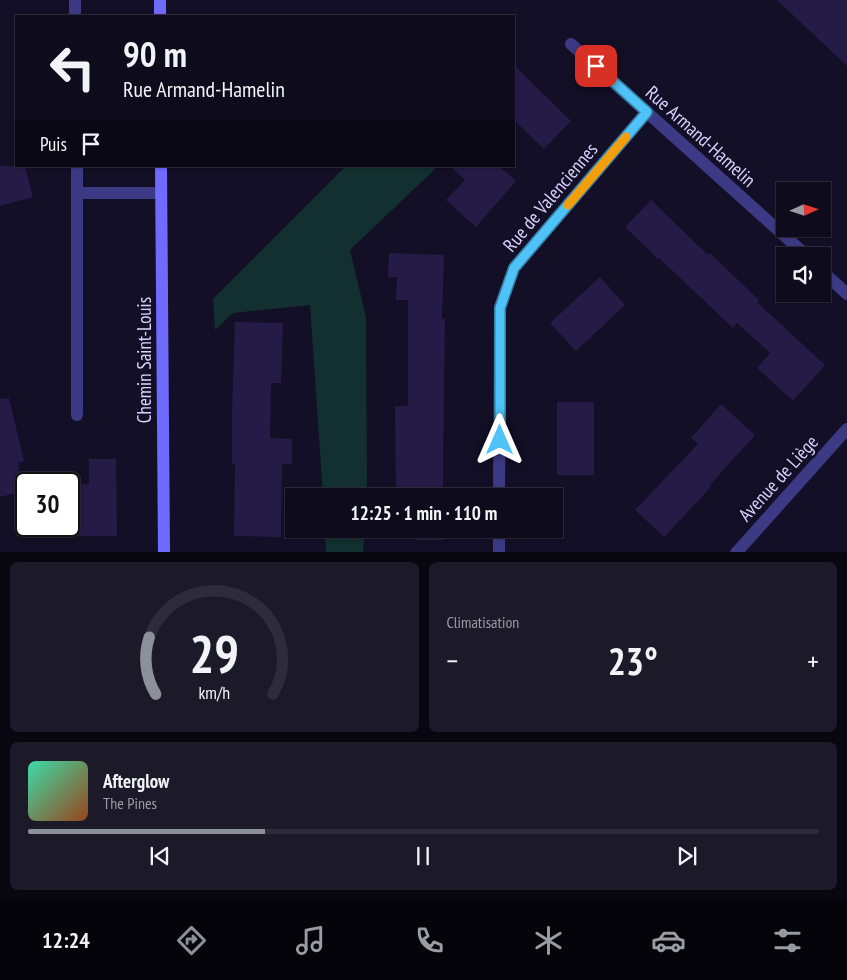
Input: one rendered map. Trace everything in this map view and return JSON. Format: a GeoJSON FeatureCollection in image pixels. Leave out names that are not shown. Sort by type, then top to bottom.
{"type":"FeatureCollection","features":[{"type":"Feature","properties":{"kind":"street"},"geometry":{"type":"LineString","coordinates":[[75,0],[75,15]]}},
{"type":"Feature","properties":{"kind":"street"},"geometry":{"type":"LineString","coordinates":[[160,0],[160,15]]}},
{"type":"Feature","properties":{"kind":"street","name":"Rue Armand-Hamelin"},"geometry":{"type":"LineString","coordinates":[[571,44],[796,247]]}},
{"type":"Feature","properties":{"kind":"street","name":"Rue de Valenciennes"},"geometry":{"type":"LineString","coordinates":[[499,488],[500,308],[514,268],[647,112]]}},
{"type":"Feature","properties":{"kind":"street"},"geometry":{"type":"LineString","coordinates":[[77,167],[77,415]]}},
{"type":"Feature","properties":{"kind":"street","name":"Chemin Saint-Louis"},"geometry":{"type":"LineString","coordinates":[[161,167],[164,552]]}},
{"type":"Feature","properties":{"kind":"street"},"geometry":{"type":"LineString","coordinates":[[77,193],[161,192]]}},
{"type":"Feature","properties":{"kind":"street"},"geometry":{"type":"LineString","coordinates":[[831,279],[847,294]]}},
{"type":"Feature","properties":{"kind":"street","name":"Avenue de Liège"},"geometry":{"type":"LineString","coordinates":[[736,552],[847,429]]}},
{"type":"Feature","properties":{"kind":"street"},"geometry":{"type":"LineString","coordinates":[[499,538],[499,552]]}},
{"type":"Feature","properties":{"kind":"green space"},"geometry":{"type":"Polygon","coordinates":[[[345,167],[435,167],[350,250],[366,317],[367,488],[322,488],[310,305],[233,313],[215,330],[213,299],[345,167]]]}},
{"type":"Feature","properties":{"kind":"green space"},"geometry":{"type":"Polygon","coordinates":[[[325,538],[364,538],[363,552],[326,552],[325,538]]]}},
{"type":"Feature","properties":{"kind":"building"},"geometry":{"type":"Polygon","coordinates":[[[777,0],[847,0],[847,66],[777,0]]]}},
{"type":"Feature","properties":{"kind":"building"},"geometry":{"type":"Polygon","coordinates":[[[515,66],[571,121],[544,149],[515,121],[515,66]]]}},
{"type":"Feature","properties":{"kind":"building"},"geometry":{"type":"Polygon","coordinates":[[[0,166],[25,167],[33,197],[0,206],[0,166]]]}},
{"type":"Feature","properties":{"kind":"building"},"geometry":{"type":"Polygon","coordinates":[[[451,167],[500,167],[516,181],[476,227],[446,200],[465,180],[451,167]]]}},
{"type":"Feature","properties":{"kind":"building"},"geometry":{"type":"Polygon","coordinates":[[[651,200],[708,255],[710,253],[759,300],[757,302],[825,365],[793,401],[757,368],[770,353],[737,323],[733,328],[625,227],[651,200]]]}},
{"type":"Feature","properties":{"kind":"building"},"geometry":{"type":"Polygon","coordinates":[[[389,253],[444,255],[442,319],[445,319],[443,488],[396,488],[395,406],[408,406],[408,300],[396,300],[397,277],[388,277],[389,253]]]}},
{"type":"Feature","properties":{"kind":"building"},"geometry":{"type":"Polygon","coordinates":[[[600,277],[625,305],[576,351],[550,323],[600,277]]]}},
{"type":"Feature","properties":{"kind":"building"},"geometry":{"type":"Polygon","coordinates":[[[235,322],[283,323],[281,383],[271,383],[270,438],[292,439],[292,464],[282,464],[281,537],[234,536],[235,464],[232,464],[232,411],[235,322]]]}},
{"type":"Feature","properties":{"kind":"building"},"geometry":{"type":"Polygon","coordinates":[[[9,398],[24,461],[18,463],[20,472],[15,472],[15,493],[0,497],[0,399],[9,398]]]}},
{"type":"Feature","properties":{"kind":"building"},"geometry":{"type":"Polygon","coordinates":[[[557,402],[594,402],[594,475],[557,475],[557,402]]]}},
{"type":"Feature","properties":{"kind":"building"},"geometry":{"type":"Polygon","coordinates":[[[721,404],[755,435],[709,486],[711,487],[664,537],[635,510],[698,444],[691,438],[721,404]]]}},
{"type":"Feature","properties":{"kind":"building"},"geometry":{"type":"Polygon","coordinates":[[[89,459],[116,459],[117,536],[80,536],[80,484],[89,484],[89,459]]]}},
{"type":"Feature","properties":{"kind":"building"},"geometry":{"type":"Polygon","coordinates":[[[416,538],[444,538],[444,540],[416,540],[416,538]]]}},
{"type":"Feature","properties":{"kind":"slow traffic"},"geometry":{"type":"LineString","coordinates":[[568,205],[626,137]]}},
{"type":"Feature","properties":{"kind":"route"},"geometry":{"type":"LineString","coordinates":[[500,440],[500,308],[514,268],[647,112],[596,66]]}}]}
